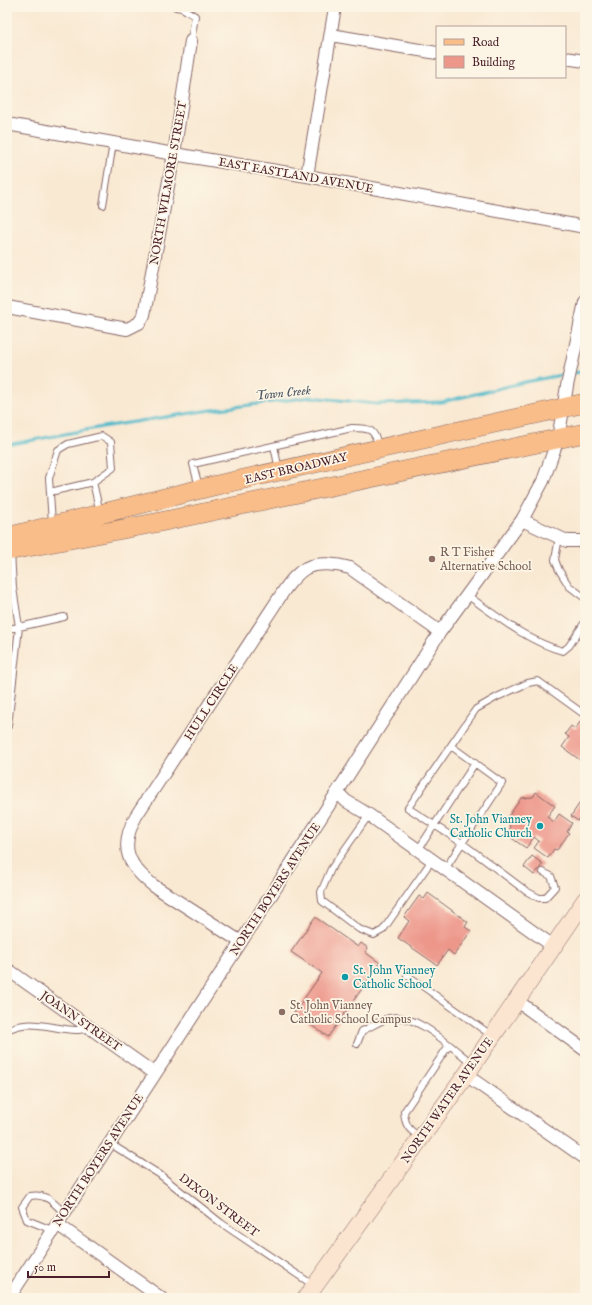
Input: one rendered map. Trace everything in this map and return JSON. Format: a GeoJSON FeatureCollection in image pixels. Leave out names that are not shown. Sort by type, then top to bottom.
{"type":"FeatureCollection","features":[{"type":"Feature","properties":{"kind":"main road","name":"EAST BROADWAY"},"geometry":{"type":"LineString","coordinates":[[8,546],[103,523],[199,490],[585,403]]}},
{"type":"Feature","properties":{"kind":"main road","name":"EAST BROADWAY"},"geometry":{"type":"LineString","coordinates":[[8,546],[52,525],[160,522],[585,433]]}},
{"type":"Feature","properties":{"kind":"main road","name":"NORTH WATER AVENUE"},"geometry":{"type":"LineString","coordinates":[[311,1294],[470,1069],[585,900]]}},
{"type":"Feature","properties":{"kind":"street"},"geometry":{"type":"LineString","coordinates":[[307,176],[335,7]]}},
{"type":"Feature","properties":{"kind":"street"},"geometry":{"type":"LineString","coordinates":[[331,36],[436,53]]}},
{"type":"Feature","properties":{"kind":"street","name":"NORTH WILMORE STREET"},"geometry":{"type":"LineString","coordinates":[[7,307],[127,329],[139,323],[144,315],[174,154],[191,41]]}},
{"type":"Feature","properties":{"kind":"street"},"geometry":{"type":"LineString","coordinates":[[566,58],[585,61]]}},
{"type":"Feature","properties":{"kind":"street","name":"EAST EASTLAND AVENUE"},"geometry":{"type":"LineString","coordinates":[[7,124],[307,176],[585,227]]}},
{"type":"Feature","properties":{"kind":"street","name":"NORTH BOYERS AVENUE"},"geometry":{"type":"LineString","coordinates":[[9,1298],[241,942],[440,632],[522,520],[543,481],[558,439],[567,386],[585,302]]}},
{"type":"Feature","properties":{"kind":"street"},"geometry":{"type":"LineString","coordinates":[[522,520],[568,541],[585,542]]}},
{"type":"Feature","properties":{"kind":"street","name":"HULL CIRCLE"},"geometry":{"type":"LineString","coordinates":[[241,942],[154,886],[133,866],[128,853],[127,840],[130,828],[136,816],[285,589],[294,577],[306,568],[324,564],[338,564],[350,568],[440,632]]}},
{"type":"Feature","properties":{"kind":"street"},"geometry":{"type":"LineString","coordinates":[[337,792],[346,801],[369,815],[554,946]]}},
{"type":"Feature","properties":{"kind":"street","name":"JOANN STREET"},"geometry":{"type":"LineString","coordinates":[[7,969],[155,1074]]}},
{"type":"Feature","properties":{"kind":"street"},"geometry":{"type":"LineString","coordinates":[[516,1000],[585,1050]]}},
{"type":"Feature","properties":{"kind":"street"},"geometry":{"type":"LineString","coordinates":[[470,1069],[585,1158]]}},
{"type":"Feature","properties":{"kind":"street"},"geometry":{"type":"LineString","coordinates":[[55,1227],[161,1298]]}},
{"type":"Feature","properties":{"kind":"lane"},"geometry":{"type":"LineString","coordinates":[[176,7],[182,8],[195,16],[191,41]]}},
{"type":"Feature","properties":{"kind":"lane"},"geometry":{"type":"LineString","coordinates":[[103,205],[113,143]]}},
{"type":"Feature","properties":{"kind":"lane"},"geometry":{"type":"LineString","coordinates":[[199,490],[193,464],[352,428],[368,429],[375,434],[379,449]]}},
{"type":"Feature","properties":{"kind":"lane"},"geometry":{"type":"LineString","coordinates":[[50,492],[93,482],[113,468],[111,442],[102,436],[68,444],[58,450],[49,478],[52,525]]}},
{"type":"Feature","properties":{"kind":"lane"},"geometry":{"type":"LineString","coordinates":[[274,446],[279,471]]}},
{"type":"Feature","properties":{"kind":"lane"},"geometry":{"type":"LineString","coordinates":[[93,482],[103,523]]}},
{"type":"Feature","properties":{"kind":"lane"},"geometry":{"type":"LineString","coordinates":[[560,537],[555,560],[559,570],[569,586],[585,598]]}},
{"type":"Feature","properties":{"kind":"lane"},"geometry":{"type":"LineString","coordinates":[[7,726],[19,627],[8,546]]}},
{"type":"Feature","properties":{"kind":"lane"},"geometry":{"type":"LineString","coordinates":[[467,595],[533,640],[554,649],[563,651],[569,646],[585,622]]}},
{"type":"Feature","properties":{"kind":"lane"},"geometry":{"type":"LineString","coordinates":[[7,629],[64,617]]}},
{"type":"Feature","properties":{"kind":"lane"},"geometry":{"type":"LineString","coordinates":[[543,872],[551,876],[555,887],[545,898],[539,898],[526,891],[462,843],[408,808],[476,709],[496,697],[528,683],[538,681],[585,715]]}},
{"type":"Feature","properties":{"kind":"lane"},"geometry":{"type":"LineString","coordinates":[[445,869],[502,783],[451,746]]}},
{"type":"Feature","properties":{"kind":"lane"},"geometry":{"type":"LineString","coordinates":[[418,850],[475,763]]}},
{"type":"Feature","properties":{"kind":"lane"},"geometry":{"type":"LineString","coordinates":[[369,815],[331,869],[321,892],[322,901],[359,929],[374,935],[383,930],[432,860]]}},
{"type":"Feature","properties":{"kind":"lane"},"geometry":{"type":"LineString","coordinates":[[407,975],[492,1036]]}},
{"type":"Feature","properties":{"kind":"lane"},"geometry":{"type":"LineString","coordinates":[[357,1044],[362,1031],[391,1018],[407,1018],[425,1027],[449,1045],[470,1069]]}},
{"type":"Feature","properties":{"kind":"lane"},"geometry":{"type":"LineString","coordinates":[[7,1030],[26,1025],[45,1024],[75,1030],[91,1029]]}},
{"type":"Feature","properties":{"kind":"lane"},"geometry":{"type":"LineString","coordinates":[[420,1138],[409,1129],[404,1121],[404,1112],[449,1045]]}},
{"type":"Feature","properties":{"kind":"lane","name":"DIXON STREET"},"geometry":{"type":"LineString","coordinates":[[109,1143],[159,1174],[311,1294]]}},
{"type":"Feature","properties":{"kind":"lane"},"geometry":{"type":"LineString","coordinates":[[55,1227],[26,1220],[22,1207],[25,1202],[30,1196],[41,1195],[48,1198],[64,1213]]}},
{"type":"Feature","properties":{"kind":"building"},"geometry":{"type":"Polygon","coordinates":[[[583,718],[585,720],[585,753],[580,760],[562,747],[569,737],[565,734],[571,726],[575,729],[583,718]]]}},
{"type":"Feature","properties":{"kind":"building","name":"St. John Vianney Catholic Church"},"geometry":{"type":"Polygon","coordinates":[[[536,792],[555,806],[547,817],[554,822],[559,814],[572,823],[567,832],[569,833],[557,850],[554,849],[548,858],[534,848],[539,841],[534,837],[526,848],[507,835],[510,829],[508,817],[521,798],[533,797],[536,792]]]}},
{"type":"Feature","properties":{"kind":"building"},"geometry":{"type":"Polygon","coordinates":[[[585,795],[585,821],[580,818],[578,821],[571,816],[585,795]]]}},
{"type":"Feature","properties":{"kind":"building","name":"St. John Vianney Catholic Church"},"geometry":{"type":"Polygon","coordinates":[[[532,856],[543,864],[534,875],[524,867],[532,856]]]}},
{"type":"Feature","properties":{"kind":"building"},"geometry":{"type":"Polygon","coordinates":[[[428,893],[468,922],[465,927],[471,931],[454,955],[448,950],[437,965],[398,938],[409,921],[404,917],[419,896],[424,899],[428,893]]]}},
{"type":"Feature","properties":{"kind":"building","name":"St. John Vianney Catholic School"},"geometry":{"type":"Polygon","coordinates":[[[315,917],[358,947],[361,943],[368,948],[365,952],[380,963],[328,1037],[294,1013],[322,973],[291,952],[315,917]]]}},
{"type":"Feature","properties":{"kind":"waterway","name":"Town Creek"},"geometry":{"type":"LineString","coordinates":[[574,373],[585,371]]}},
{"type":"Feature","properties":{"kind":"waterway","name":"Town Creek"},"geometry":{"type":"LineString","coordinates":[[7,445],[102,427],[204,411],[311,397],[376,404],[442,402],[525,382],[566,374]]}},
{"type":"Feature","properties":{"kind":"place","name":"R T Fisher Alternative School"},"geometry":{"type":"Point","coordinates":[432,559]}},
{"type":"Feature","properties":{"kind":"place","name":"St. John Vianney Catholic Church"},"geometry":{"type":"Point","coordinates":[540,826]}},
{"type":"Feature","properties":{"kind":"place","name":"St. John Vianney Catholic School"},"geometry":{"type":"Point","coordinates":[345,977]}},
{"type":"Feature","properties":{"kind":"place","name":"St. John Vianney Catholic School Campus"},"geometry":{"type":"Point","coordinates":[282,1012]}}]}
